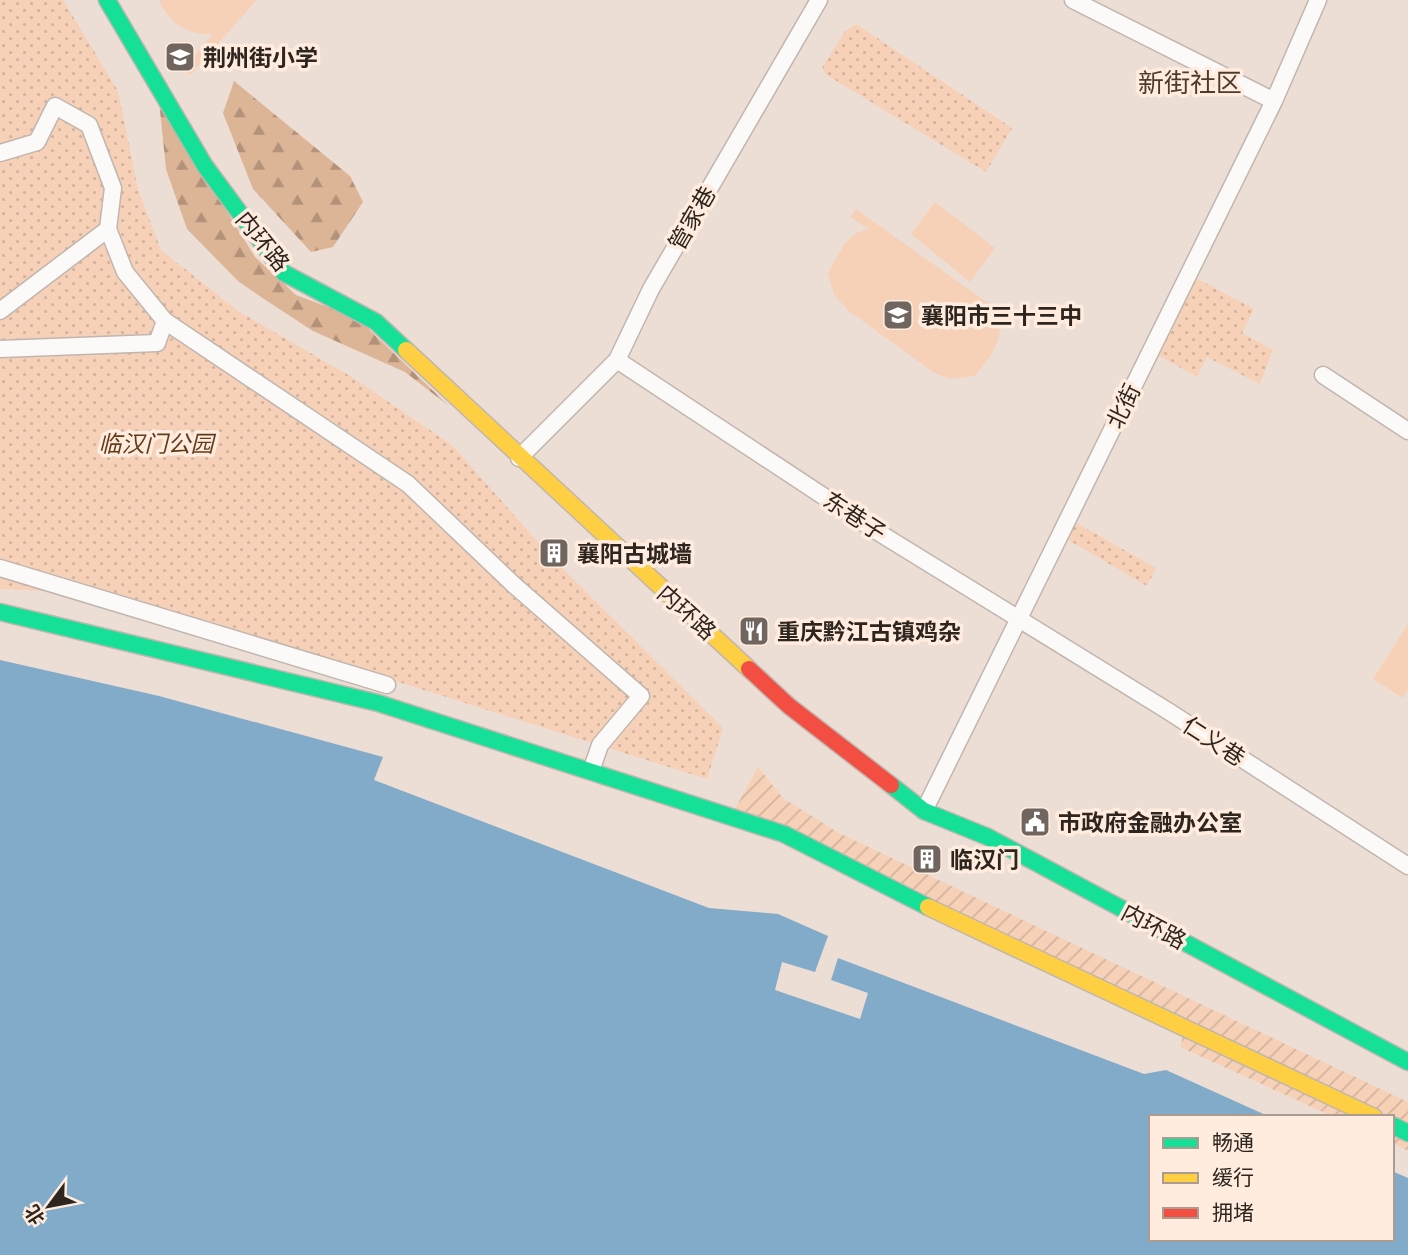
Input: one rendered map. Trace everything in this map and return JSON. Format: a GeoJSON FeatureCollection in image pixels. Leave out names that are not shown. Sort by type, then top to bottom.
{"type":"FeatureCollection","features":[{"type":"Feature","properties":{"kind":"street","name":"内环路"},"geometry":{"type":"LineString","coordinates":[[107,0],[205,166],[284,273],[376,322],[519,458],[789,706],[924,811],[989,836],[1408,1062]]}},
{"type":"Feature","properties":{"kind":"street","name":"管家巷"},"geometry":{"type":"LineString","coordinates":[[519,458],[617,360],[651,289],[819,0]]}},
{"type":"Feature","properties":{"kind":"street"},"geometry":{"type":"LineString","coordinates":[[1073,0],[1274,101]]}},
{"type":"Feature","properties":{"kind":"street","name":"北街"},"geometry":{"type":"LineString","coordinates":[[924,811],[1274,101],[1318,0]]}},
{"type":"Feature","properties":{"kind":"street"},"geometry":{"type":"LineString","coordinates":[[0,153],[37,142],[55,106],[89,125],[113,188],[108,229],[125,272],[165,321],[408,484],[514,585],[641,696],[600,745],[591,771]]}},
{"type":"Feature","properties":{"kind":"street"},"geometry":{"type":"LineString","coordinates":[[0,310],[108,229]]}},
{"type":"Feature","properties":{"kind":"street"},"geometry":{"type":"LineString","coordinates":[[0,349],[158,343],[165,321]]}},
{"type":"Feature","properties":{"kind":"street","name":"东巷子"},"geometry":{"type":"LineString","coordinates":[[617,360],[873,528],[1019,618]]}},
{"type":"Feature","properties":{"kind":"street"},"geometry":{"type":"LineString","coordinates":[[1323,375],[1408,431]]}},
{"type":"Feature","properties":{"kind":"street"},"geometry":{"type":"LineString","coordinates":[[0,568],[387,685]]}},
{"type":"Feature","properties":{"kind":"street"},"geometry":{"type":"LineString","coordinates":[[0,611],[378,703],[784,834],[999,942],[1370,1115]]}},
{"type":"Feature","properties":{"kind":"street","name":"仁义巷"},"geometry":{"type":"LineString","coordinates":[[1019,618],[1408,866]]}},
{"type":"Feature","properties":{"kind":"green space","name":"临汉门公园"},"geometry":{"type":"Polygon","coordinates":[[[0,0],[63,0],[118,91],[138,189],[161,250],[238,311],[355,379],[453,446],[551,557],[723,728],[707,779],[118,594],[0,589],[0,0]]]}},
{"type":"Feature","properties":{"kind":"green space"},"geometry":{"type":"Polygon","coordinates":[[[159,0],[257,0],[190,75],[183,68],[213,34],[195,32],[180,26],[168,16],[159,0]]]}},
{"type":"Feature","properties":{"kind":"green space"},"geometry":{"type":"Polygon","coordinates":[[[856,24],[1012,128],[986,172],[825,74],[822,68],[845,31],[856,24]]]}},
{"type":"Feature","properties":{"kind":"green space"},"geometry":{"type":"Polygon","coordinates":[[[234,81],[350,176],[363,202],[333,247],[311,252],[253,189],[223,113],[234,81]]]}},
{"type":"Feature","properties":{"kind":"green space"},"geometry":{"type":"Polygon","coordinates":[[[159,101],[255,257],[296,295],[357,318],[449,406],[405,372],[313,331],[264,299],[238,281],[187,229],[166,169],[159,101]]]}},
{"type":"Feature","properties":{"kind":"green space"},"geometry":{"type":"Polygon","coordinates":[[[935,202],[995,248],[970,282],[911,234],[935,202]]]}},
{"type":"Feature","properties":{"kind":"green space"},"geometry":{"type":"Polygon","coordinates":[[[856,209],[999,311],[1000,330],[996,346],[975,376],[950,379],[933,372],[849,311],[834,295],[828,273],[849,239],[869,229],[850,217],[856,209]]]}},
{"type":"Feature","properties":{"kind":"green space"},"geometry":{"type":"Polygon","coordinates":[[[1188,274],[1254,309],[1242,333],[1273,350],[1260,384],[1207,357],[1197,377],[1151,351],[1188,274]]]}},
{"type":"Feature","properties":{"kind":"green space"},"geometry":{"type":"Polygon","coordinates":[[[1068,518],[1156,568],[1147,586],[1060,535],[1068,518]]]}},
{"type":"Feature","properties":{"kind":"green space"},"geometry":{"type":"Polygon","coordinates":[[[1408,624],[1408,690],[1403,698],[1373,679],[1408,624]]]}},
{"type":"Feature","properties":{"kind":"green space"},"geometry":{"type":"Polygon","coordinates":[[[758,767],[783,798],[837,832],[1408,1102],[1408,1151],[1394,1144],[1394,1115],[1330,1115],[1180,1047],[1185,1030],[735,809],[758,767]]]}},
{"type":"Feature","properties":{"kind":"water"},"geometry":{"type":"Polygon","coordinates":[[[0,660],[159,696],[383,757],[374,780],[709,908],[778,914],[828,936],[815,972],[782,962],[775,990],[860,1019],[868,993],[831,980],[838,958],[1144,1074],[1166,1070],[1266,1115],[1149,1115],[1149,1241],[1394,1241],[1394,1172],[1408,1178],[1408,1255],[0,1255],[0,660]]]}},
{"type":"Feature","properties":{"kind":"traffic: fast"},"geometry":{"type":"LineString","coordinates":[[107,0],[205,166],[284,273],[376,322],[406,350]]}},
{"type":"Feature","properties":{"kind":"traffic: fast"},"geometry":{"type":"LineString","coordinates":[[0,612],[378,703],[784,834],[928,907]]}},
{"type":"Feature","properties":{"kind":"traffic: fast"},"geometry":{"type":"LineString","coordinates":[[891,785],[924,811],[988,837],[1408,1062]]}},
{"type":"Feature","properties":{"kind":"traffic: fast"},"geometry":{"type":"LineString","coordinates":[[1394,1126],[1408,1133]]}},
{"type":"Feature","properties":{"kind":"traffic: slow"},"geometry":{"type":"LineString","coordinates":[[406,350],[749,669]]}},
{"type":"Feature","properties":{"kind":"traffic: slow"},"geometry":{"type":"LineString","coordinates":[[928,907],[1370,1115]]}},
{"type":"Feature","properties":{"kind":"traffic: jam"},"geometry":{"type":"LineString","coordinates":[[749,669],[789,706],[891,785]]}},
{"type":"Feature","properties":{"kind":"place","name":"荆州街小学"},"geometry":{"type":"Point","coordinates":[180,57]}},
{"type":"Feature","properties":{"kind":"place","name":"襄阳市三十三中"},"geometry":{"type":"Point","coordinates":[898,315]}},
{"type":"Feature","properties":{"kind":"place","name":"襄阳古城墙"},"geometry":{"type":"Point","coordinates":[554,553]}},
{"type":"Feature","properties":{"kind":"place","name":"重庆黔江古镇鸡杂"},"geometry":{"type":"Point","coordinates":[754,631]}},
{"type":"Feature","properties":{"kind":"place","name":"市政府金融办公室"},"geometry":{"type":"Point","coordinates":[1035,822]}},
{"type":"Feature","properties":{"kind":"place","name":"临汉门"},"geometry":{"type":"Point","coordinates":[927,859]}},
{"type":"Feature","properties":{"kind":"district","name":"新街社区"},"geometry":{"type":"Point","coordinates":[1190,82]}}]}
